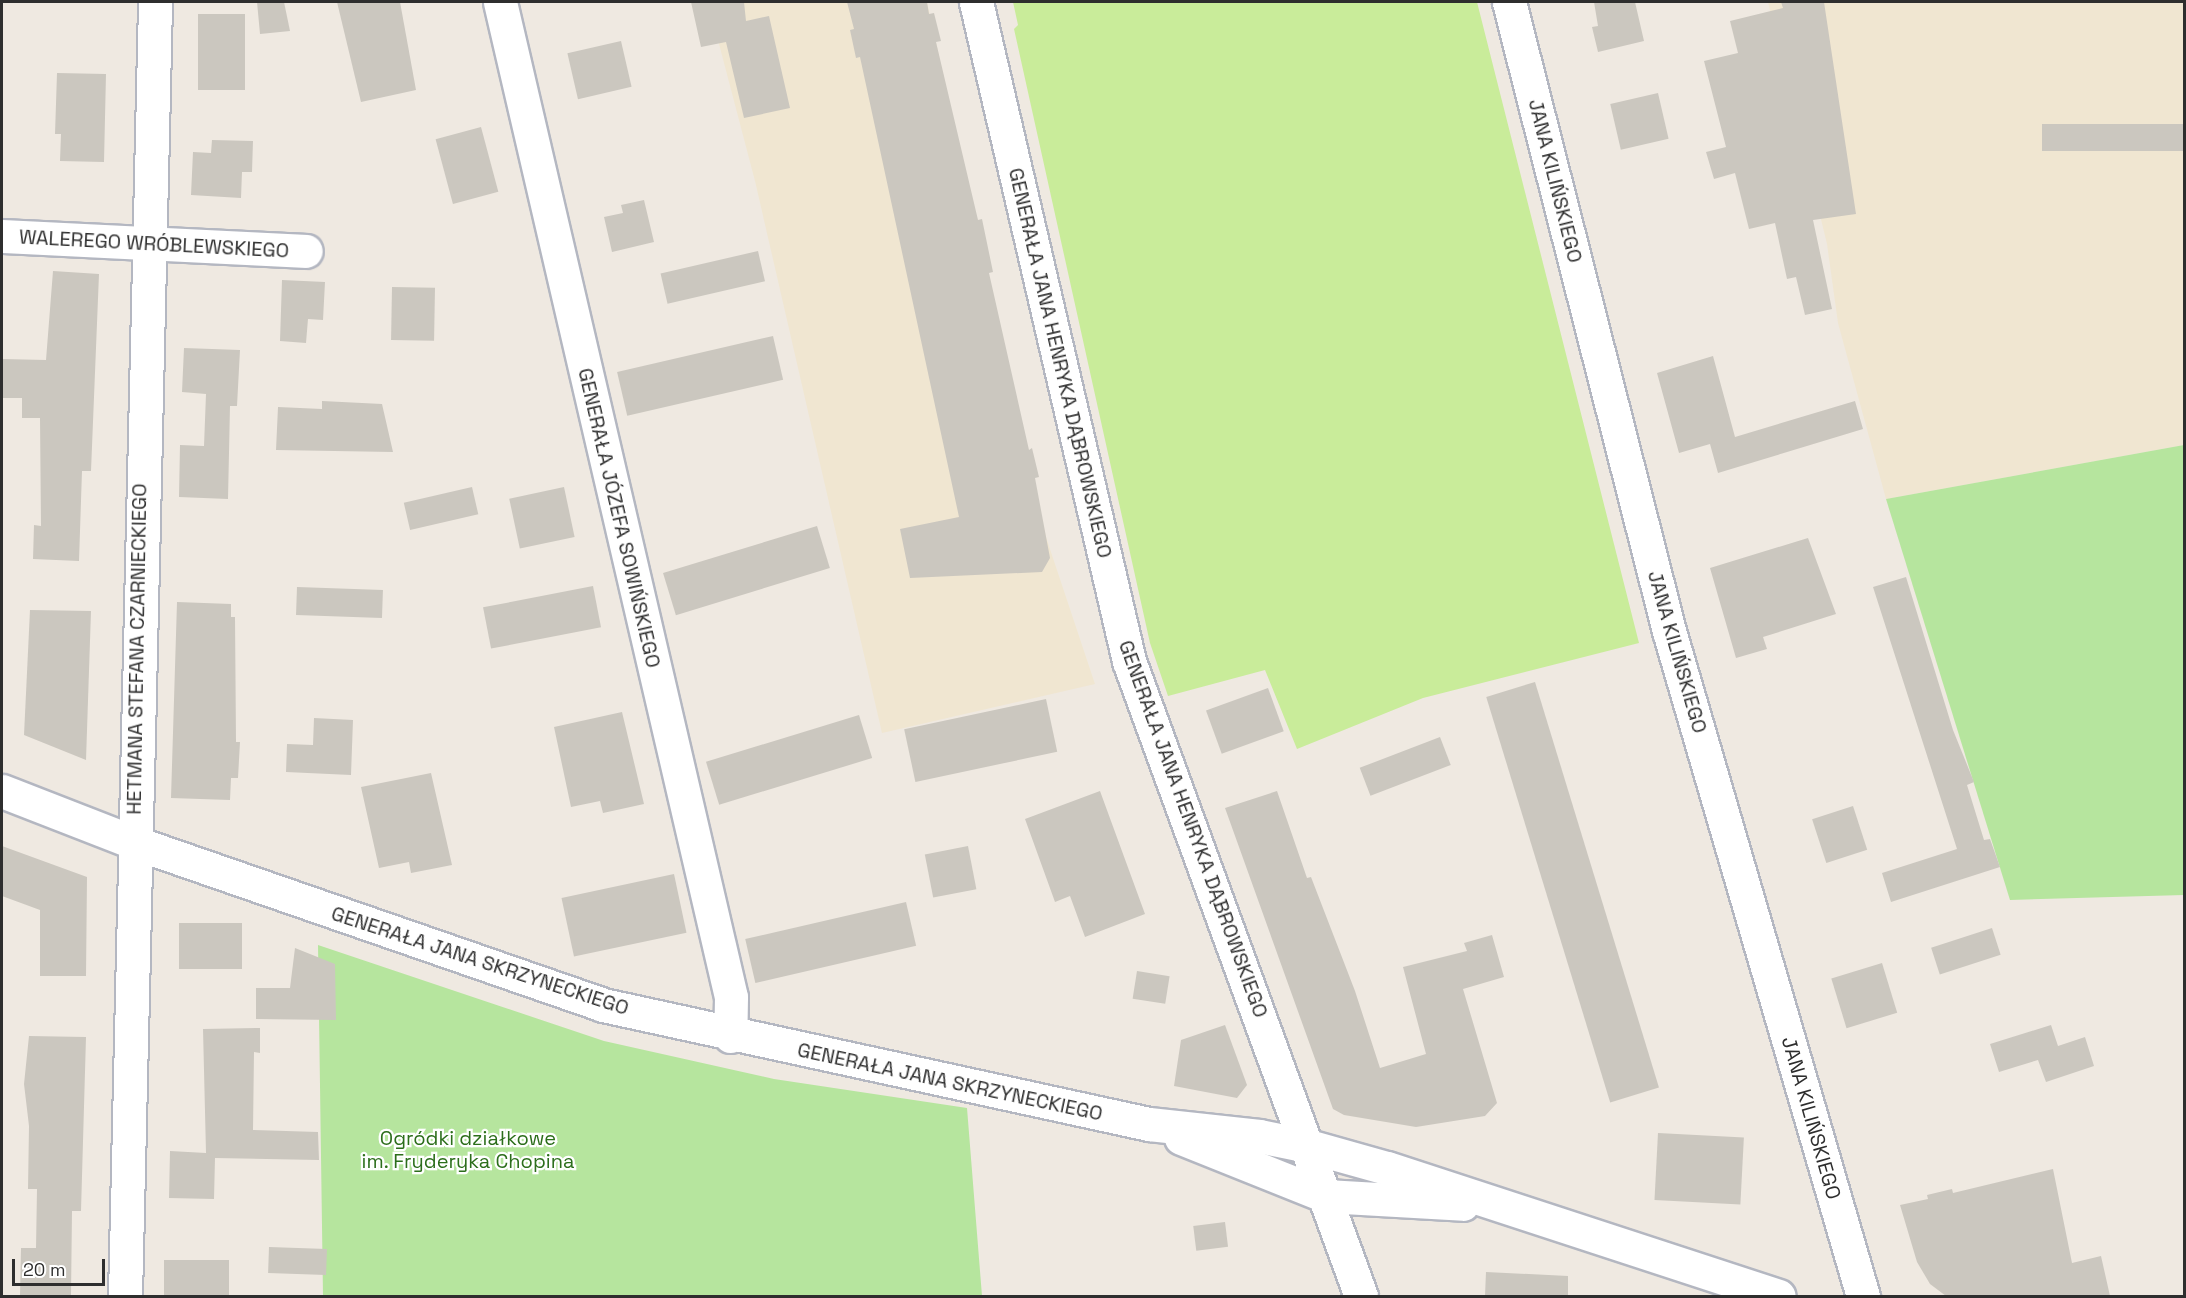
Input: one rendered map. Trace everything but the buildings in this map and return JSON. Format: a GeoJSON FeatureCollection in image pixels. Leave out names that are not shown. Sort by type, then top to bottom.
{"type":"FeatureCollection","features":[{"type":"Feature","properties":{"kind":"street","name":"HETMANA STEFANA CZARNIECKIEGO"},"geometry":{"type":"LineString","coordinates":[[125,1296],[133,842],[155,2]]}},
{"type":"Feature","properties":{"kind":"street","name":"GENERAŁA JÓZEFA SOWIŃSKIEGO"},"geometry":{"type":"LineString","coordinates":[[500,2],[731,997],[730,1036]]}},
{"type":"Feature","properties":{"kind":"street","name":"GENERAŁA JANA HENRYKA DĄBROWSKIEGO"},"geometry":{"type":"LineString","coordinates":[[976,2],[1129,661],[1361,1296]]}},
{"type":"Feature","properties":{"kind":"street","name":"JANA KILIŃSKIEGO"},"geometry":{"type":"LineString","coordinates":[[1509,2],[1669,631],[1863,1296]]}},
{"type":"Feature","properties":{"kind":"street","name":"WALEREGO WRÓBLEWSKIEGO"},"geometry":{"type":"LineString","coordinates":[[2,236],[147,245],[306,250]]}},
{"type":"Feature","properties":{"kind":"street","name":"GENERAŁA JANA SKRZYNECKIEGO"},"geometry":{"type":"LineString","coordinates":[[2,791],[133,842],[603,1005],[730,1036],[1149,1124],[1259,1136],[1308,1146],[1502,1205]]}},
{"type":"Feature","properties":{"kind":"street","name":"GENERAŁA JANA SKRZYNECKIEGO"},"geometry":{"type":"LineString","coordinates":[[1149,1124],[1304,1190],[1326,1196],[1502,1205]]}},
{"type":"Feature","properties":{"kind":"street"},"geometry":{"type":"LineString","coordinates":[[1502,1205],[1779,1296]]}},
{"type":"Feature","properties":{"kind":"shaded area"},"geometry":{"type":"Polygon","coordinates":[[[708,2],[927,2],[1046,537],[1095,684],[882,733],[755,181],[708,2]]]}},
{"type":"Feature","properties":{"kind":"shaded area"},"geometry":{"type":"Polygon","coordinates":[[[1768,2],[2184,2],[2184,445],[1886,499],[1838,323],[1827,244],[1768,2]]]}},
{"type":"Feature","properties":{"kind":"green space"},"geometry":{"type":"Polygon","coordinates":[[[1013,2],[1477,2],[1639,643],[1423,698],[1297,749],[1265,670],[1168,696],[1150,643],[1014,29],[1018,25],[1013,2]]]}},
{"type":"Feature","properties":{"kind":"green space"},"geometry":{"type":"Polygon","coordinates":[[[2184,445],[2184,895],[2010,900],[1886,499],[2184,445]]]}},
{"type":"Feature","properties":{"kind":"green space","name":"Ogródki działkowe im. Fryderyka Chopina"},"geometry":{"type":"Polygon","coordinates":[[[318,945],[604,1041],[774,1079],[967,1108],[982,1296],[323,1296],[318,945]]]}}]}
